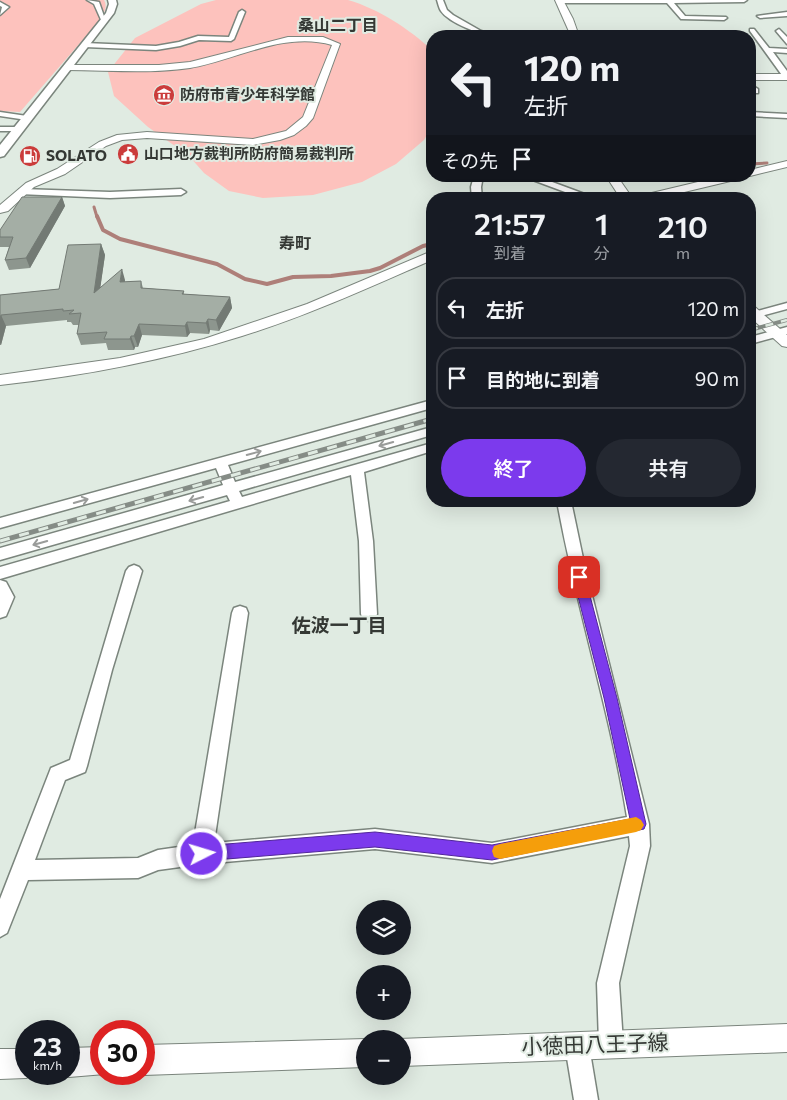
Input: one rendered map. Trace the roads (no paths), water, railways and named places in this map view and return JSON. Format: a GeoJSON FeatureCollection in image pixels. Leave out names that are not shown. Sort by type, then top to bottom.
{"type":"FeatureCollection","features":[{"type":"Feature","properties":{"kind":"main road"},"geometry":{"type":"LineString","coordinates":[[0,154],[104,21],[110,12],[113,4],[112,0]]}},
{"type":"Feature","properties":{"kind":"street"},"geometry":{"type":"LineString","coordinates":[[90,0],[97,3],[104,21]]}},
{"type":"Feature","properties":{"kind":"street"},"geometry":{"type":"LineString","coordinates":[[440,0],[444,11],[476,30]]}},
{"type":"Feature","properties":{"kind":"street"},"geometry":{"type":"LineString","coordinates":[[573,30],[570,19],[560,1],[744,0]]}},
{"type":"Feature","properties":{"kind":"street"},"geometry":{"type":"LineString","coordinates":[[671,1],[684,20],[724,19]]}},
{"type":"Feature","properties":{"kind":"street"},"geometry":{"type":"LineString","coordinates":[[0,4],[6,7],[0,14]]}},
{"type":"Feature","properties":{"kind":"street"},"geometry":{"type":"LineString","coordinates":[[85,45],[156,48],[180,44],[198,38],[231,39],[242,12]]}},
{"type":"Feature","properties":{"kind":"street"},"geometry":{"type":"LineString","coordinates":[[760,16],[787,14]]}},
{"type":"Feature","properties":{"kind":"street"},"geometry":{"type":"LineString","coordinates":[[779,31],[787,42]]}},
{"type":"Feature","properties":{"kind":"street"},"geometry":{"type":"LineString","coordinates":[[756,35],[787,77]]}},
{"type":"Feature","properties":{"kind":"street"},"geometry":{"type":"LineString","coordinates":[[0,210],[29,186],[62,171],[101,143],[123,136],[147,135],[253,142],[284,136],[302,127],[308,118],[336,44],[331,41],[299,40],[268,44],[176,67],[67,67]]}},
{"type":"Feature","properties":{"kind":"street"},"geometry":{"type":"LineString","coordinates":[[768,50],[787,51]]}},
{"type":"Feature","properties":{"kind":"street"},"geometry":{"type":"LineString","coordinates":[[756,77],[787,77]]}},
{"type":"Feature","properties":{"kind":"street"},"geometry":{"type":"LineString","coordinates":[[0,114],[27,118]]}},
{"type":"Feature","properties":{"kind":"street"},"geometry":{"type":"LineString","coordinates":[[756,114],[787,116]]}},
{"type":"Feature","properties":{"kind":"street"},"geometry":{"type":"LineString","coordinates":[[0,130],[19,129]]}},
{"type":"Feature","properties":{"kind":"street"},"geometry":{"type":"LineString","coordinates":[[756,172],[787,164]]}},
{"type":"Feature","properties":{"kind":"street"},"geometry":{"type":"LineString","coordinates":[[544,182],[573,192]]}},
{"type":"Feature","properties":{"kind":"street"},"geometry":{"type":"LineString","coordinates":[[614,182],[621,192]]}},
{"type":"Feature","properties":{"kind":"street"},"geometry":{"type":"LineString","coordinates":[[669,192],[713,182]]}},
{"type":"Feature","properties":{"kind":"street"},"geometry":{"type":"LineString","coordinates":[[22,192],[110,195],[181,192]]}},
{"type":"Feature","properties":{"kind":"street"},"geometry":{"type":"LineString","coordinates":[[0,380],[81,371],[114,365],[237,334],[298,313],[426,258]]}},
{"type":"Feature","properties":{"kind":"street"},"geometry":{"type":"LineString","coordinates":[[756,312],[787,306]]}},
{"type":"Feature","properties":{"kind":"street"},"geometry":{"type":"LineString","coordinates":[[756,316],[783,336]]}},
{"type":"Feature","properties":{"kind":"street"},"geometry":{"type":"LineString","coordinates":[[756,339],[783,336]]}},
{"type":"Feature","properties":{"kind":"street"},"geometry":{"type":"LineString","coordinates":[[0,523],[426,406]]}},
{"type":"Feature","properties":{"kind":"street"},"geometry":{"type":"LineString","coordinates":[[0,554],[232,489],[426,432]]}},
{"type":"Feature","properties":{"kind":"street"},"geometry":{"type":"LineString","coordinates":[[0,573],[426,449]]}},
{"type":"Feature","properties":{"kind":"street"},"geometry":{"type":"LineString","coordinates":[[220,462],[238,504]]}},
{"type":"Feature","properties":{"kind":"street"},"geometry":{"type":"LineString","coordinates":[[357,469],[364,509],[368,558],[369,614]]}},
{"type":"Feature","properties":{"kind":"street"},"geometry":{"type":"LineString","coordinates":[[565,507],[574,560],[610,698],[639,824],[640,846],[608,983],[611,1043]]}},
{"type":"Feature","properties":{"kind":"street"},"geometry":{"type":"LineString","coordinates":[[0,926],[58,774],[78,766],[104,670],[134,571]]}},
{"type":"Feature","properties":{"kind":"street"},"geometry":{"type":"LineString","coordinates":[[0,586],[6,597],[0,612]]}},
{"type":"Feature","properties":{"kind":"street"},"geometry":{"type":"LineString","coordinates":[[202,854],[240,613]]}},
{"type":"Feature","properties":{"kind":"street"},"geometry":{"type":"LineString","coordinates":[[20,870],[138,868],[158,860],[202,854],[375,839],[492,853],[639,824]]}},
{"type":"Feature","properties":{"kind":"street","name":"小徳田八王子線"},"geometry":{"type":"LineString","coordinates":[[411,1052],[787,1038]]}},
{"type":"Feature","properties":{"kind":"street"},"geometry":{"type":"LineString","coordinates":[[577,1046],[586,1100]]}},
{"type":"Feature","properties":{"kind":"street"},"geometry":{"type":"LineString","coordinates":[[155,1060],[356,1053]]}},
{"type":"Feature","properties":{"kind":"street"},"geometry":{"type":"LineString","coordinates":[[0,1064],[15,1063]]}},
{"type":"Feature","properties":{"kind":"waterway"},"geometry":{"type":"LineString","coordinates":[[756,164],[767,163]]}},
{"type":"Feature","properties":{"kind":"waterway"},"geometry":{"type":"LineString","coordinates":[[94,207],[97,217]]}},
{"type":"Feature","properties":{"kind":"waterway"},"geometry":{"type":"LineString","coordinates":[[97,216],[103,230],[120,239],[217,264],[245,279],[267,284],[293,277],[331,276],[370,271],[426,245]]}},
{"type":"Feature","properties":{"kind":"railway"},"geometry":{"type":"LineString","coordinates":[[756,328],[787,320]]}},
{"type":"Feature","properties":{"kind":"railway"},"geometry":{"type":"LineString","coordinates":[[0,541],[426,421]]}},
{"type":"Feature","properties":{"kind":"place","name":"防府市青少年科学館"},"geometry":{"type":"Point","coordinates":[164,95]}},
{"type":"Feature","properties":{"kind":"place","name":"山口地方裁判所防府簡易裁判所"},"geometry":{"type":"Point","coordinates":[128,154]}},
{"type":"Feature","properties":{"kind":"place","name":"SOLATO"},"geometry":{"type":"Point","coordinates":[30,156]}},
{"type":"Feature","properties":{"kind":"district","name":"桑山二丁目"},"geometry":{"type":"Point","coordinates":[338,25]}},
{"type":"Feature","properties":{"kind":"district","name":"寿町"},"geometry":{"type":"Point","coordinates":[295,243]}},
{"type":"Feature","properties":{"kind":"district","name":"佐波一丁目"},"geometry":{"type":"Point","coordinates":[339,625]}}]}
